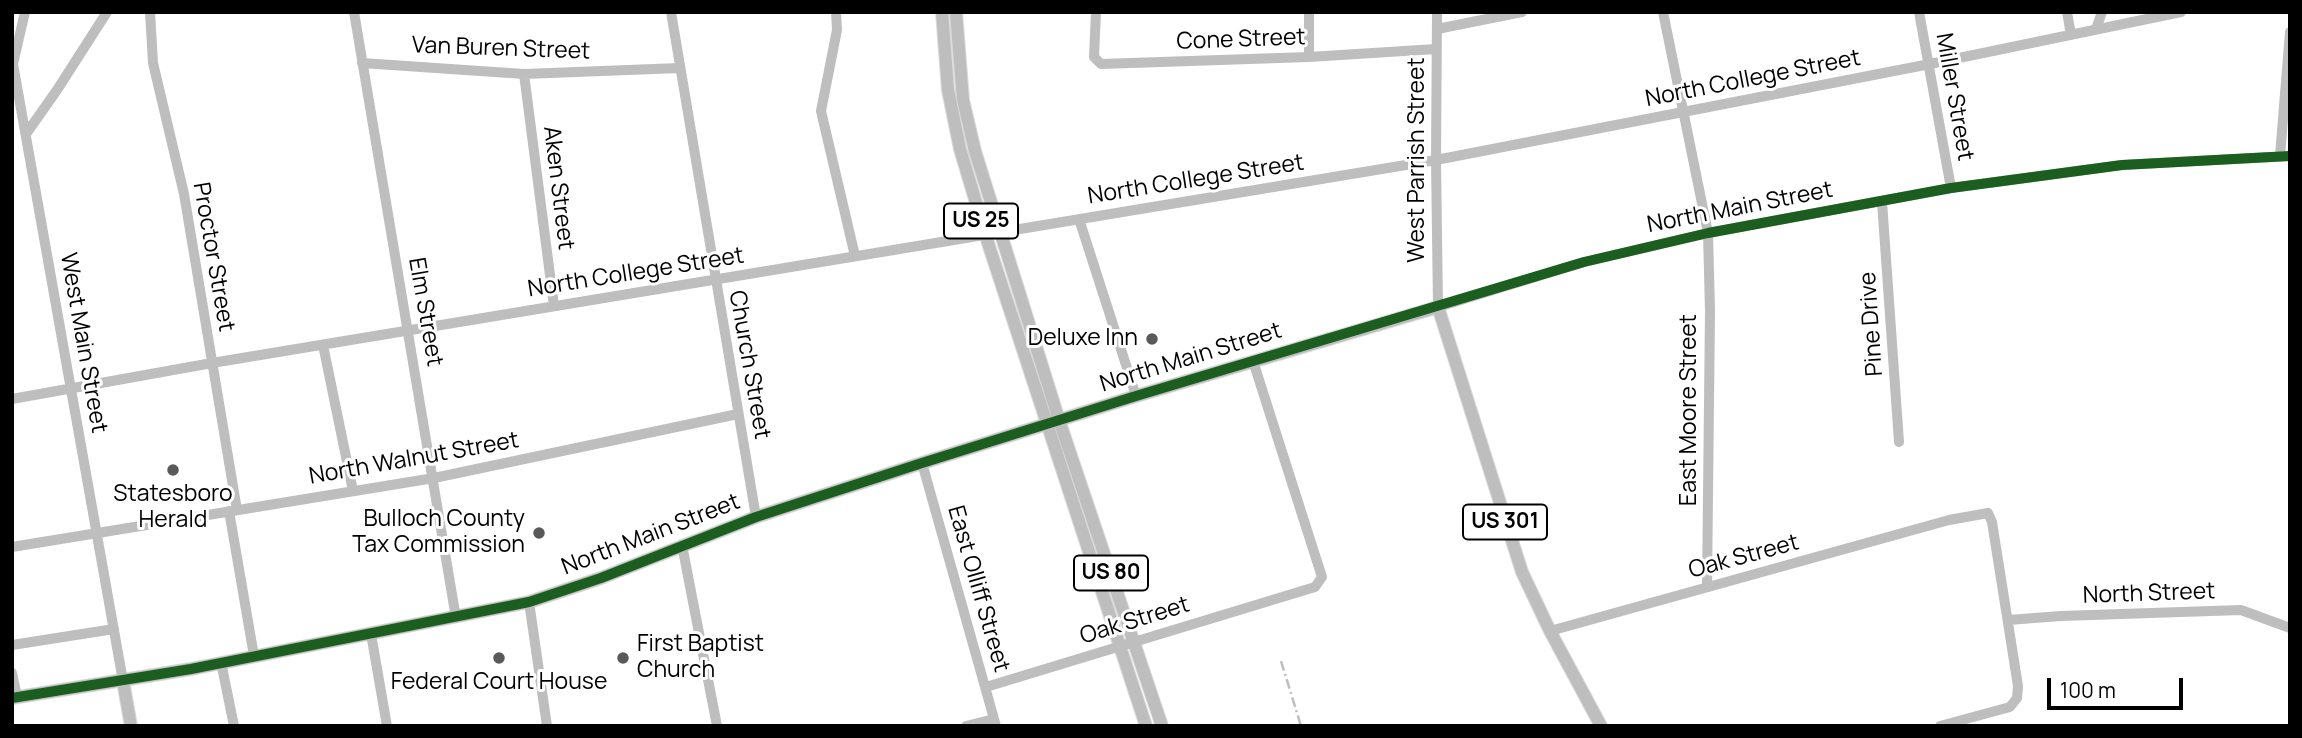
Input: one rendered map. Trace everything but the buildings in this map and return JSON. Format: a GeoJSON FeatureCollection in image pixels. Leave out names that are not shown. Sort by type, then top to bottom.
{"type":"FeatureCollection","features":[{"type":"Feature","properties":{"kind":"main road","name":"US 25"},"geometry":{"type":"LineString","coordinates":[[942,12],[948,90],[960,149],[992,234],[1053,422]]}},
{"type":"Feature","properties":{"kind":"main road","name":"US 25"},"geometry":{"type":"LineString","coordinates":[[956,12],[963,100],[992,234]]}},
{"type":"Feature","properties":{"kind":"main road","name":"North Main Street"},"geometry":{"type":"LineString","coordinates":[[15,698],[123,681],[529,602],[601,578],[756,517],[922,463],[1136,396],[1438,307]]}},
{"type":"Feature","properties":{"kind":"main road","name":"US 301"},"geometry":{"type":"LineString","coordinates":[[1438,307],[1522,572],[1601,726]]}},
{"type":"Feature","properties":{"kind":"main road","name":"US 80"},"geometry":{"type":"LineString","coordinates":[[1053,422],[1134,641],[1162,726]]}},
{"type":"Feature","properties":{"kind":"main road","name":"US 80"},"geometry":{"type":"LineString","coordinates":[[1053,422],[1146,726]]}},
{"type":"Feature","properties":{"kind":"main road"},"geometry":{"type":"LineString","coordinates":[[123,681],[131,726]]}},
{"type":"Feature","properties":{"kind":"street","name":"West Main Street"},"geometry":{"type":"LineString","coordinates":[[25,12],[13,61],[123,681]]}},
{"type":"Feature","properties":{"kind":"street"},"geometry":{"type":"LineString","coordinates":[[26,134],[107,12]]}},
{"type":"Feature","properties":{"kind":"street","name":"Proctor Street"},"geometry":{"type":"LineString","coordinates":[[150,12],[153,62],[184,194],[212,363],[254,656]]}},
{"type":"Feature","properties":{"kind":"street","name":"Elm Street"},"geometry":{"type":"LineString","coordinates":[[354,12],[456,618]]}},
{"type":"Feature","properties":{"kind":"street","name":"Church Street"},"geometry":{"type":"LineString","coordinates":[[671,12],[756,517]]}},
{"type":"Feature","properties":{"kind":"street"},"geometry":{"type":"LineString","coordinates":[[836,12],[837,30],[821,111],[855,256]]}},
{"type":"Feature","properties":{"kind":"street","name":"Cone Street"},"geometry":{"type":"LineString","coordinates":[[1096,12],[1094,57],[1101,64],[1309,57],[1436,49]]}},
{"type":"Feature","properties":{"kind":"street"},"geometry":{"type":"LineString","coordinates":[[1309,12],[1309,57]]}},
{"type":"Feature","properties":{"kind":"street","name":"West Parrish Street"},"geometry":{"type":"LineString","coordinates":[[1437,12],[1438,307]]}},
{"type":"Feature","properties":{"kind":"street"},"geometry":{"type":"LineString","coordinates":[[1437,29],[1522,12]]}},
{"type":"Feature","properties":{"kind":"street","name":"East Moore Street"},"geometry":{"type":"LineString","coordinates":[[1663,12],[1708,233],[1710,311],[1707,587]]}},
{"type":"Feature","properties":{"kind":"street","name":"Miller Street"},"geometry":{"type":"LineString","coordinates":[[1919,12],[1951,188]]}},
{"type":"Feature","properties":{"kind":"street"},"geometry":{"type":"LineString","coordinates":[[2067,12],[2071,35]]}},
{"type":"Feature","properties":{"kind":"street"},"geometry":{"type":"LineString","coordinates":[[2096,29],[2102,12]]}},
{"type":"Feature","properties":{"kind":"street","name":"North College Street"},"geometry":{"type":"LineString","coordinates":[[12,399],[212,363],[1436,160],[2181,12]]}},
{"type":"Feature","properties":{"kind":"street"},"geometry":{"type":"LineString","coordinates":[[2285,156],[2290,32]]}},
{"type":"Feature","properties":{"kind":"street","name":"Van Buren Street"},"geometry":{"type":"LineString","coordinates":[[362,63],[524,74],[680,68]]}},
{"type":"Feature","properties":{"kind":"street","name":"Aken Street"},"geometry":{"type":"LineString","coordinates":[[524,74],[554,306]]}},
{"type":"Feature","properties":{"kind":"street"},"geometry":{"type":"LineString","coordinates":[[12,123],[24,121]]}},
{"type":"Feature","properties":{"kind":"street","name":"North Main Street"},"geometry":{"type":"LineString","coordinates":[[1438,307],[1584,262],[1708,233],[1951,188],[2122,165],[2285,156]]}},
{"type":"Feature","properties":{"kind":"street","name":"Pine Drive"},"geometry":{"type":"LineString","coordinates":[[1882,202],[1899,442]]}},
{"type":"Feature","properties":{"kind":"street"},"geometry":{"type":"LineString","coordinates":[[1079,219],[1136,396]]}},
{"type":"Feature","properties":{"kind":"street"},"geometry":{"type":"LineString","coordinates":[[323,345],[353,491]]}},
{"type":"Feature","properties":{"kind":"street","name":"Oak Street"},"geometry":{"type":"LineString","coordinates":[[986,687],[1315,587],[1322,577],[1253,361]]}},
{"type":"Feature","properties":{"kind":"street","name":"North Walnut Street"},"geometry":{"type":"LineString","coordinates":[[12,547],[434,478],[738,414]]}},
{"type":"Feature","properties":{"kind":"street","name":"East Olliff Street"},"geometry":{"type":"LineString","coordinates":[[922,463],[995,722]]}},
{"type":"Feature","properties":{"kind":"street","name":"Oak Street"},"geometry":{"type":"LineString","coordinates":[[1550,631],[1949,520],[1988,513],[1992,522],[2007,620]]}},
{"type":"Feature","properties":{"kind":"street"},"geometry":{"type":"LineString","coordinates":[[682,545],[717,726]]}},
{"type":"Feature","properties":{"kind":"street"},"geometry":{"type":"LineString","coordinates":[[529,602],[547,726]]}},
{"type":"Feature","properties":{"kind":"street","name":"North Street"},"geometry":{"type":"LineString","coordinates":[[2007,620],[2060,615],[2241,610],[2290,628]]}},
{"type":"Feature","properties":{"kind":"street"},"geometry":{"type":"LineString","coordinates":[[1940,726],[2010,707],[2017,698],[2017,680],[2007,620]]}},
{"type":"Feature","properties":{"kind":"street"},"geometry":{"type":"LineString","coordinates":[[12,645],[114,629]]}},
{"type":"Feature","properties":{"kind":"street"},"geometry":{"type":"LineString","coordinates":[[371,634],[387,726]]}},
{"type":"Feature","properties":{"kind":"street"},"geometry":{"type":"LineString","coordinates":[[221,662],[234,726]]}},
{"type":"Feature","properties":{"kind":"street"},"geometry":{"type":"LineString","coordinates":[[12,673],[15,698]]}},
{"type":"Feature","properties":{"kind":"street"},"geometry":{"type":"LineString","coordinates":[[966,726],[995,722]]}},
{"type":"Feature","properties":{"kind":"railway"},"geometry":{"type":"LineString","coordinates":[[1281,661],[1301,726]]}},
{"type":"Feature","properties":{"kind":"cycle path"},"geometry":{"type":"LineString","coordinates":[[12,698],[191,669],[529,602],[601,578],[756,517],[922,463],[1584,262],[1708,233],[1951,188],[2122,165],[2290,156]]}},
{"type":"Feature","properties":{"kind":"place","name":"Deluxe Inn"},"geometry":{"type":"Point","coordinates":[1152,339]}},
{"type":"Feature","properties":{"kind":"place","name":"Statesboro Herald"},"geometry":{"type":"Point","coordinates":[173,470]}},
{"type":"Feature","properties":{"kind":"place","name":"Bulloch County Tax Commission"},"geometry":{"type":"Point","coordinates":[539,533]}},
{"type":"Feature","properties":{"kind":"place","name":"Federal Court House"},"geometry":{"type":"Point","coordinates":[499,658]}},
{"type":"Feature","properties":{"kind":"place","name":"First Baptist Church"},"geometry":{"type":"Point","coordinates":[623,658]}}]}
